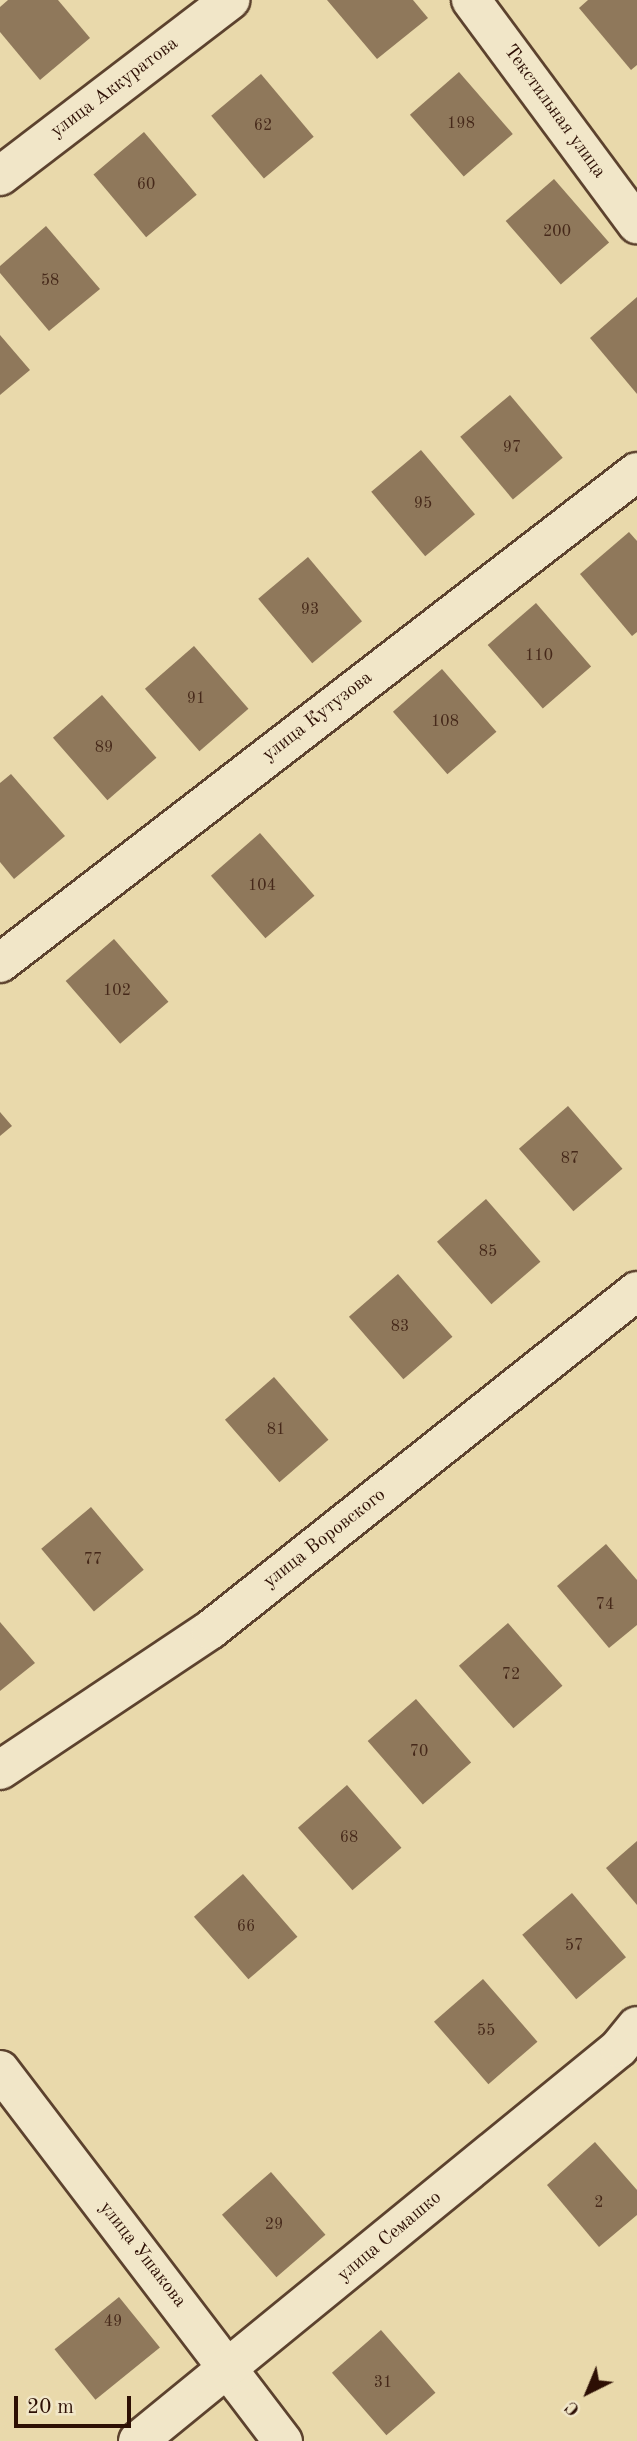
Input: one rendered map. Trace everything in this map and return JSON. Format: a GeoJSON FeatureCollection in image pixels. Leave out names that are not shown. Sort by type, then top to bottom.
{"type":"FeatureCollection","features":[{"type":"Feature","properties":{"kind":"street","name":"улица Аккуратова"},"geometry":{"type":"LineString","coordinates":[[0,176],[230,0]]}},
{"type":"Feature","properties":{"kind":"street","name":"Текстильная улица"},"geometry":{"type":"LineString","coordinates":[[471,0],[637,224]]}},
{"type":"Feature","properties":{"kind":"street","name":"улица Кутузова"},"geometry":{"type":"LineString","coordinates":[[0,962],[637,472]]}},
{"type":"Feature","properties":{"kind":"street","name":"улица Воровского"},"geometry":{"type":"LineString","coordinates":[[0,1770],[210,1630],[637,1291]]}},
{"type":"Feature","properties":{"kind":"street","name":"улица Семашко"},"geometry":{"type":"LineString","coordinates":[[138,2441],[631,2048]]}},
{"type":"Feature","properties":{"kind":"street","name":"улица Ушакова"},"geometry":{"type":"LineString","coordinates":[[0,2070],[284,2441]]}},
{"type":"Feature","properties":{"kind":"building"},"geometry":{"type":"Polygon","coordinates":[[[8,0],[58,0],[90,38],[40,80],[0,32],[0,7],[8,0]]]}},
{"type":"Feature","properties":{"kind":"building"},"geometry":{"type":"Polygon","coordinates":[[[327,0],[413,0],[428,18],[377,59],[327,0]]]}},
{"type":"Feature","properties":{"kind":"building"},"geometry":{"type":"Polygon","coordinates":[[[588,0],[637,0],[637,65],[631,70],[579,8],[588,0]]]}},
{"type":"Feature","properties":{"kind":"building"},"geometry":{"type":"Polygon","coordinates":[[[459,72],[513,134],[464,177],[410,115],[459,72]]]}},
{"type":"Feature","properties":{"kind":"building"},"geometry":{"type":"Polygon","coordinates":[[[261,74],[314,137],[264,179],[211,116],[261,74]]]}},
{"type":"Feature","properties":{"kind":"building"},"geometry":{"type":"Polygon","coordinates":[[[144,132],[197,195],[146,237],[93,174],[144,132]]]}},
{"type":"Feature","properties":{"kind":"building"},"geometry":{"type":"Polygon","coordinates":[[[554,179],[609,242],[561,284],[506,221],[554,179]]]}},
{"type":"Feature","properties":{"kind":"building"},"geometry":{"type":"Polygon","coordinates":[[[46,226],[100,289],[49,331],[0,273],[0,266],[46,226]]]}},
{"type":"Feature","properties":{"kind":"building"},"geometry":{"type":"Polygon","coordinates":[[[637,297],[637,394],[590,338],[637,297]]]}},
{"type":"Feature","properties":{"kind":"building"},"geometry":{"type":"Polygon","coordinates":[[[0,335],[30,370],[0,395],[0,335]]]}},
{"type":"Feature","properties":{"kind":"building"},"geometry":{"type":"Polygon","coordinates":[[[510,395],[563,458],[513,500],[460,437],[510,395]]]}},
{"type":"Feature","properties":{"kind":"building"},"geometry":{"type":"Polygon","coordinates":[[[421,450],[475,514],[425,556],[371,492],[421,450]]]}},
{"type":"Feature","properties":{"kind":"building"},"geometry":{"type":"Polygon","coordinates":[[[629,532],[637,541],[637,632],[632,636],[580,574],[629,532]]]}},
{"type":"Feature","properties":{"kind":"building"},"geometry":{"type":"Polygon","coordinates":[[[308,557],[362,621],[312,663],[258,599],[308,557]]]}},
{"type":"Feature","properties":{"kind":"building"},"geometry":{"type":"Polygon","coordinates":[[[536,603],[591,666],[543,708],[488,645],[536,603]]]}},
{"type":"Feature","properties":{"kind":"building"},"geometry":{"type":"Polygon","coordinates":[[[194,646],[248,709],[199,751],[145,689],[194,646]]]}},
{"type":"Feature","properties":{"kind":"building"},"geometry":{"type":"Polygon","coordinates":[[[442,669],[496,732],[447,774],[393,712],[442,669]]]}},
{"type":"Feature","properties":{"kind":"building"},"geometry":{"type":"Polygon","coordinates":[[[102,695],[156,758],[107,800],[53,738],[102,695]]]}},
{"type":"Feature","properties":{"kind":"building"},"geometry":{"type":"Polygon","coordinates":[[[11,774],[65,836],[14,879],[0,862],[0,783],[11,774]]]}},
{"type":"Feature","properties":{"kind":"building"},"geometry":{"type":"Polygon","coordinates":[[[260,833],[314,896],[265,938],[211,876],[260,833]]]}},
{"type":"Feature","properties":{"kind":"building"},"geometry":{"type":"Polygon","coordinates":[[[114,939],[168,1002],[120,1044],[66,981],[114,939]]]}},
{"type":"Feature","properties":{"kind":"building"},"geometry":{"type":"Polygon","coordinates":[[[568,1106],[622,1169],[573,1211],[519,1149],[568,1106]]]}},
{"type":"Feature","properties":{"kind":"building"},"geometry":{"type":"Polygon","coordinates":[[[0,1112],[12,1126],[0,1136],[0,1112]]]}},
{"type":"Feature","properties":{"kind":"building"},"geometry":{"type":"Polygon","coordinates":[[[486,1199],[540,1262],[491,1304],[437,1242],[486,1199]]]}},
{"type":"Feature","properties":{"kind":"building"},"geometry":{"type":"Polygon","coordinates":[[[398,1274],[452,1337],[403,1379],[349,1317],[398,1274]]]}},
{"type":"Feature","properties":{"kind":"building"},"geometry":{"type":"Polygon","coordinates":[[[274,1377],[328,1440],[279,1482],[225,1420],[274,1377]]]}},
{"type":"Feature","properties":{"kind":"building"},"geometry":{"type":"Polygon","coordinates":[[[91,1507],[144,1570],[94,1612],[41,1549],[91,1507]]]}},
{"type":"Feature","properties":{"kind":"building"},"geometry":{"type":"Polygon","coordinates":[[[606,1544],[637,1580],[637,1625],[609,1648],[557,1586],[606,1544]]]}},
{"type":"Feature","properties":{"kind":"building"},"geometry":{"type":"Polygon","coordinates":[[[0,1622],[35,1663],[0,1691],[0,1622]]]}},
{"type":"Feature","properties":{"kind":"building"},"geometry":{"type":"Polygon","coordinates":[[[508,1623],[562,1686],[513,1728],[459,1666],[508,1623]]]}},
{"type":"Feature","properties":{"kind":"building"},"geometry":{"type":"Polygon","coordinates":[[[416,1699],[471,1762],[423,1804],[368,1741],[416,1699]]]}},
{"type":"Feature","properties":{"kind":"building"},"geometry":{"type":"Polygon","coordinates":[[[347,1785],[401,1848],[352,1890],[298,1828],[347,1785]]]}},
{"type":"Feature","properties":{"kind":"building"},"geometry":{"type":"Polygon","coordinates":[[[637,1841],[637,1905],[606,1868],[637,1841]]]}},
{"type":"Feature","properties":{"kind":"building"},"geometry":{"type":"Polygon","coordinates":[[[243,1874],[297,1937],[248,1979],[194,1917],[243,1874]]]}},
{"type":"Feature","properties":{"kind":"building"},"geometry":{"type":"Polygon","coordinates":[[[572,1893],[626,1957],[576,1999],[522,1935],[572,1893]]]}},
{"type":"Feature","properties":{"kind":"building"},"geometry":{"type":"Polygon","coordinates":[[[483,1979],[537,2042],[488,2084],[434,2022],[483,1979]]]}},
{"type":"Feature","properties":{"kind":"building"},"geometry":{"type":"Polygon","coordinates":[[[595,2142],[637,2190],[637,2215],[599,2247],[547,2185],[595,2142]]]}},
{"type":"Feature","properties":{"kind":"building"},"geometry":{"type":"Polygon","coordinates":[[[271,2172],[325,2235],[276,2277],[222,2215],[271,2172]]]}},
{"type":"Feature","properties":{"kind":"building"},"geometry":{"type":"Polygon","coordinates":[[[119,2297],[160,2348],[95,2400],[54,2349],[119,2297]]]}},
{"type":"Feature","properties":{"kind":"building"},"geometry":{"type":"Polygon","coordinates":[[[381,2330],[435,2393],[386,2435],[332,2373],[381,2330]]]}}]}
